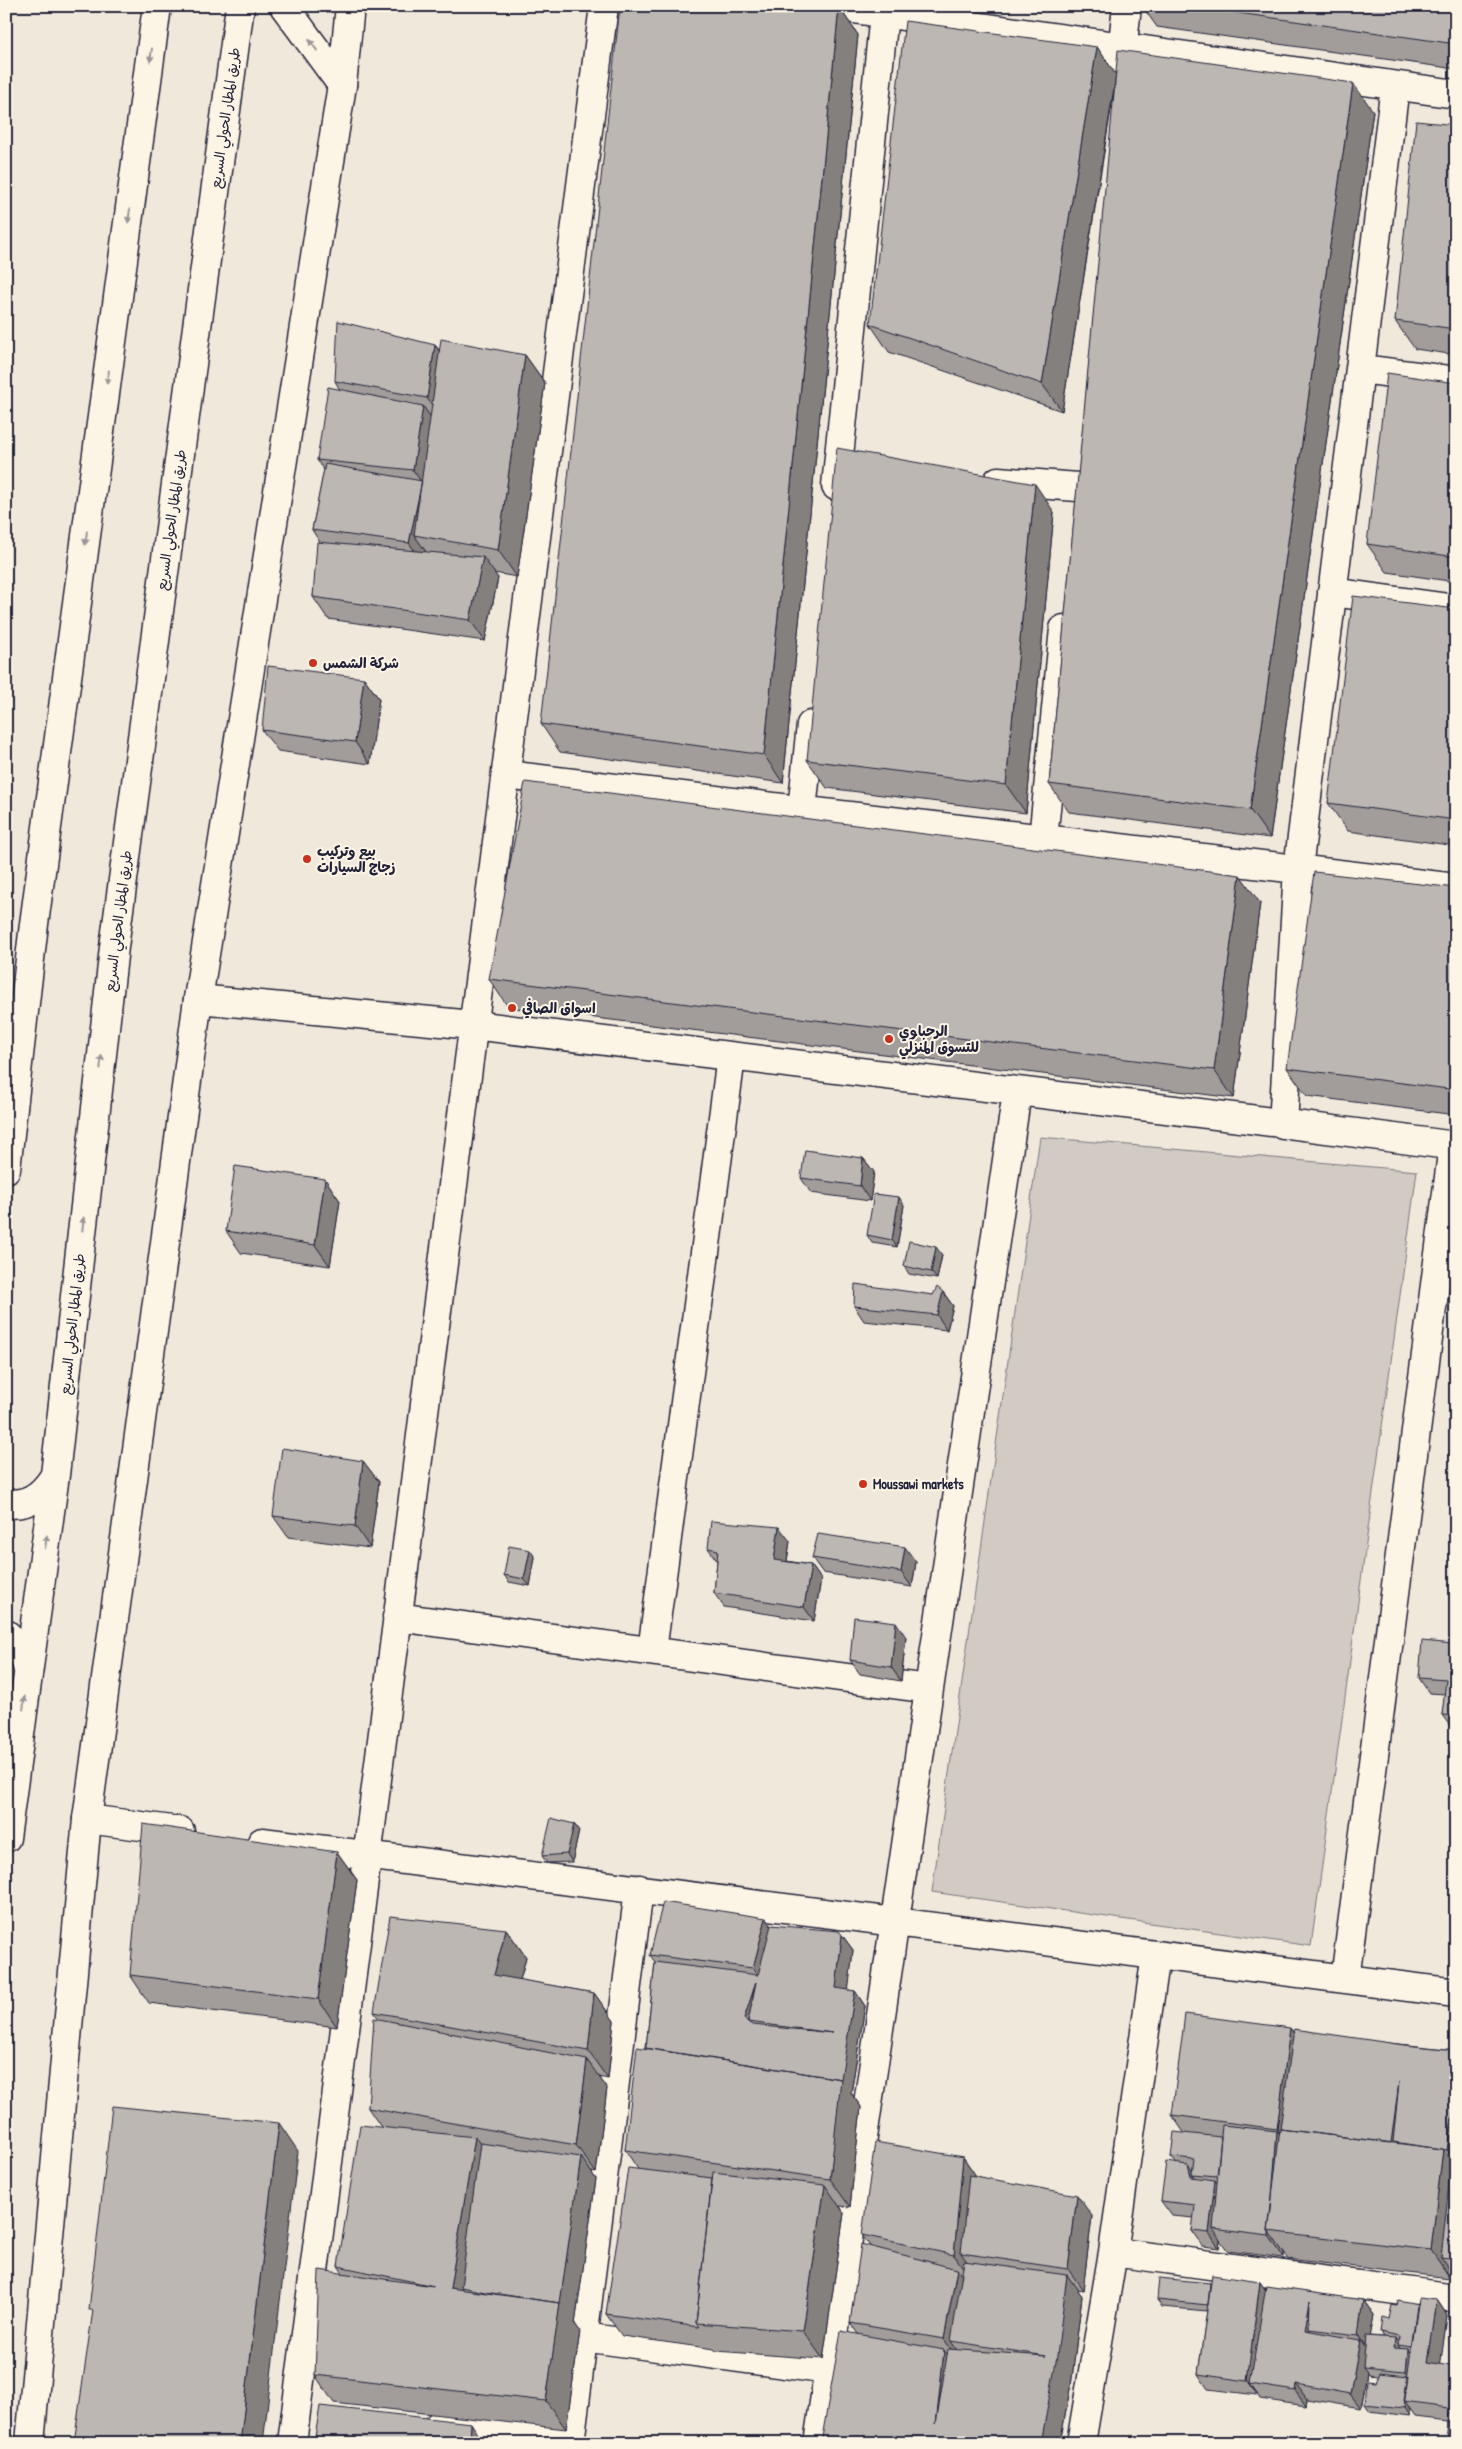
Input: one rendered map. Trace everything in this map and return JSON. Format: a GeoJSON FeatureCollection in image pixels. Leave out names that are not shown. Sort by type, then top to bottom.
{"type":"FeatureCollection","features":[{"type":"Feature","properties":{"kind":"main road"},"geometry":{"type":"LineString","coordinates":[[6,1169],[36,914],[157,6]]}},
{"type":"Feature","properties":{"kind":"main road","name":"طريق المطار الحولي السريع"},"geometry":{"type":"LineString","coordinates":[[6,1838],[55,1476],[115,937],[240,6]]}},
{"type":"Feature","properties":{"kind":"main road"},"geometry":{"type":"LineString","coordinates":[[284,6],[342,85]]}},
{"type":"Feature","properties":{"kind":"main road"},"geometry":{"type":"LineString","coordinates":[[30,2443],[87,1819],[198,999],[342,85],[350,6]]}},
{"type":"Feature","properties":{"kind":"main road"},"geometry":{"type":"LineString","coordinates":[[292,2443],[604,6]]}},
{"type":"Feature","properties":{"kind":"main road"},"geometry":{"type":"LineString","coordinates":[[832,6],[1456,94]]}},
{"type":"Feature","properties":{"kind":"main road"},"geometry":{"type":"LineString","coordinates":[[1116,116],[1127,6]]}},
{"type":"Feature","properties":{"kind":"main road"},"geometry":{"type":"LineString","coordinates":[[833,506],[884,14]]}},
{"type":"Feature","properties":{"kind":"main road"},"geometry":{"type":"LineString","coordinates":[[1283,1124],[1298,869],[1395,86]]}},
{"type":"Feature","properties":{"kind":"main road"},"geometry":{"type":"LineString","coordinates":[[1361,368],[1456,381]]}},
{"type":"Feature","properties":{"kind":"main road"},"geometry":{"type":"LineString","coordinates":[[1076,517],[1081,458]]}},
{"type":"Feature","properties":{"kind":"main road"},"geometry":{"type":"LineString","coordinates":[[838,467],[866,469]]}},
{"type":"Feature","properties":{"kind":"main road"},"geometry":{"type":"LineString","coordinates":[[972,478],[1078,487]]}},
{"type":"Feature","properties":{"kind":"main road"},"geometry":{"type":"LineString","coordinates":[[1332,592],[1456,609]]}},
{"type":"Feature","properties":{"kind":"main road"},"geometry":{"type":"LineString","coordinates":[[1043,839],[1067,604]]}},
{"type":"Feature","properties":{"kind":"main road"},"geometry":{"type":"LineString","coordinates":[[802,810],[813,702]]}},
{"type":"Feature","properties":{"kind":"main road"},"geometry":{"type":"LineString","coordinates":[[506,775],[1456,888]]}},
{"type":"Feature","properties":{"kind":"main road"},"geometry":{"type":"LineString","coordinates":[[198,999],[473,1025],[1017,1092],[1249,1118],[1454,1146],[1345,1979]]}},
{"type":"Feature","properties":{"kind":"main road"},"geometry":{"type":"LineString","coordinates":[[652,1651],[731,1057]]}},
{"type":"Feature","properties":{"kind":"main road"},"geometry":{"type":"LineString","coordinates":[[818,2443],[1017,1092]]}},
{"type":"Feature","properties":{"kind":"main road"},"geometry":{"type":"LineString","coordinates":[[6,1503],[26,1502],[38,1496],[48,1487],[55,1476]]}},
{"type":"Feature","properties":{"kind":"main road"},"geometry":{"type":"LineString","coordinates":[[397,1617],[929,1689]]}},
{"type":"Feature","properties":{"kind":"main road"},"geometry":{"type":"LineString","coordinates":[[6,1634],[17,1644],[24,1656],[28,1670]]}},
{"type":"Feature","properties":{"kind":"main road"},"geometry":{"type":"LineString","coordinates":[[87,1819],[203,1834]]}},
{"type":"Feature","properties":{"kind":"main road"},"geometry":{"type":"LineString","coordinates":[[242,1839],[1456,1993]]}},
{"type":"Feature","properties":{"kind":"main road"},"geometry":{"type":"LineString","coordinates":[[413,2424],[570,2440],[639,1889]]}},
{"type":"Feature","properties":{"kind":"main road"},"geometry":{"type":"LineString","coordinates":[[1081,2443],[1113,2252],[1156,1955]]}},
{"type":"Feature","properties":{"kind":"main road"},"geometry":{"type":"LineString","coordinates":[[1113,2252],[1456,2298]]}},
{"type":"Feature","properties":{"kind":"main road"},"geometry":{"type":"LineString","coordinates":[[583,2337],[829,2370]]}},
{"type":"Feature","properties":{"kind":"main road"},"geometry":{"type":"LineString","coordinates":[[295,2414],[325,2417]]}},
{"type":"Feature","properties":{"kind":"shaded area"},"geometry":{"type":"Polygon","coordinates":[[[1040,1137],[1417,1171],[1311,1946],[932,1892],[1040,1137]]]}},
{"type":"Feature","properties":{"kind":"building"},"geometry":{"type":"Polygon","coordinates":[[[620,6],[839,7],[764,755],[541,724],[620,6]]]}},
{"type":"Feature","properties":{"kind":"building"},"geometry":{"type":"Polygon","coordinates":[[[1189,6],[1456,6],[1456,44],[1189,6]]]}},
{"type":"Feature","properties":{"kind":"building"},"geometry":{"type":"Polygon","coordinates":[[[905,21],[1097,47],[1042,384],[870,324],[905,21]]]}},
{"type":"Feature","properties":{"kind":"building"},"geometry":{"type":"Polygon","coordinates":[[[1118,50],[1353,83],[1250,810],[1049,784],[1118,50]]]}},
{"type":"Feature","properties":{"kind":"building"},"geometry":{"type":"Polygon","coordinates":[[[1416,121],[1456,125],[1456,329],[1395,321],[1416,121]]]}},
{"type":"Feature","properties":{"kind":"building"},"geometry":{"type":"Polygon","coordinates":[[[338,321],[435,345],[427,398],[335,381],[338,321]]]}},
{"type":"Feature","properties":{"kind":"building"},"geometry":{"type":"Polygon","coordinates":[[[441,339],[525,355],[498,550],[414,535],[441,339]]]}},
{"type":"Feature","properties":{"kind":"building"},"geometry":{"type":"Polygon","coordinates":[[[1387,373],[1456,383],[1456,557],[1367,544],[1387,373]]]}},
{"type":"Feature","properties":{"kind":"building"},"geometry":{"type":"Polygon","coordinates":[[[328,387],[423,406],[413,470],[317,460],[328,387]]]}},
{"type":"Feature","properties":{"kind":"building"},"geometry":{"type":"Polygon","coordinates":[[[837,448],[1035,484],[1006,785],[807,760],[837,448]]]}},
{"type":"Feature","properties":{"kind":"building"},"geometry":{"type":"Polygon","coordinates":[[[325,464],[422,481],[409,543],[312,530],[325,464]]]}},
{"type":"Feature","properties":{"kind":"building"},"geometry":{"type":"Polygon","coordinates":[[[317,542],[483,557],[470,620],[313,597],[317,542]]]}},
{"type":"Feature","properties":{"kind":"building"},"geometry":{"type":"Polygon","coordinates":[[[1353,596],[1456,609],[1456,820],[1328,803],[1353,596]]]}},
{"type":"Feature","properties":{"kind":"building"},"geometry":{"type":"Polygon","coordinates":[[[268,666],[364,678],[355,742],[262,730],[268,666]]]}},
{"type":"Feature","properties":{"kind":"building"},"geometry":{"type":"Polygon","coordinates":[[[525,782],[1240,875],[1214,1070],[489,979],[525,782]]]}},
{"type":"Feature","properties":{"kind":"building"},"geometry":{"type":"Polygon","coordinates":[[[1314,872],[1456,888],[1456,1090],[1287,1068],[1314,872]]]}},
{"type":"Feature","properties":{"kind":"building"},"geometry":{"type":"Polygon","coordinates":[[[805,1150],[863,1158],[860,1186],[801,1178],[805,1150]]]}},
{"type":"Feature","properties":{"kind":"building"},"geometry":{"type":"Polygon","coordinates":[[[235,1166],[325,1179],[315,1245],[226,1231],[235,1166]]]}},
{"type":"Feature","properties":{"kind":"building"},"geometry":{"type":"Polygon","coordinates":[[[874,1194],[899,1197],[892,1240],[867,1235],[874,1194]]]}},
{"type":"Feature","properties":{"kind":"building"},"geometry":{"type":"Polygon","coordinates":[[[909,1241],[936,1247],[931,1272],[904,1266],[909,1241]]]}},
{"type":"Feature","properties":{"kind":"building"},"geometry":{"type":"Polygon","coordinates":[[[855,1284],[933,1295],[937,1287],[943,1292],[937,1315],[854,1306],[855,1284]]]}},
{"type":"Feature","properties":{"kind":"building"},"geometry":{"type":"Polygon","coordinates":[[[282,1448],[363,1461],[355,1526],[273,1516],[282,1448]]]}},
{"type":"Feature","properties":{"kind":"building"},"geometry":{"type":"Polygon","coordinates":[[[711,1521],[779,1527],[774,1560],[811,1565],[804,1607],[714,1593],[718,1550],[708,1548],[711,1521]]]}},
{"type":"Feature","properties":{"kind":"building"},"geometry":{"type":"Polygon","coordinates":[[[818,1534],[905,1547],[901,1572],[812,1558],[818,1534]]]}},
{"type":"Feature","properties":{"kind":"building"},"geometry":{"type":"Polygon","coordinates":[[[509,1546],[530,1550],[524,1579],[504,1575],[509,1546]]]}},
{"type":"Feature","properties":{"kind":"building"},"geometry":{"type":"Polygon","coordinates":[[[854,1617],[896,1622],[891,1667],[850,1660],[854,1617]]]}},
{"type":"Feature","properties":{"kind":"building"},"geometry":{"type":"Polygon","coordinates":[[[1454,1630],[1456,1630],[1456,1716],[1442,1715],[1446,1680],[1419,1678],[1422,1641],[1453,1644],[1454,1630]]]}},
{"type":"Feature","properties":{"kind":"building"},"geometry":{"type":"Polygon","coordinates":[[[551,1818],[574,1824],[567,1854],[542,1856],[551,1818]]]}},
{"type":"Feature","properties":{"kind":"building"},"geometry":{"type":"Polygon","coordinates":[[[143,1824],[337,1852],[318,1999],[130,1975],[143,1824]]]}},
{"type":"Feature","properties":{"kind":"building"},"geometry":{"type":"Polygon","coordinates":[[[663,1902],[766,1918],[753,1968],[650,1955],[663,1902]]]}},
{"type":"Feature","properties":{"kind":"building"},"geometry":{"type":"Polygon","coordinates":[[[390,1916],[506,1929],[494,1975],[594,1993],[588,2051],[374,2012],[390,1916]]]}},
{"type":"Feature","properties":{"kind":"building"},"geometry":{"type":"Polygon","coordinates":[[[771,1925],[839,1931],[842,1935],[836,1988],[855,1991],[841,2079],[646,2048],[655,1962],[758,1975],[771,1925]],[[756,1982],[744,2019],[748,2022],[756,1982]],[[748,2022],[752,2025],[833,2033],[748,2022]]]}},
{"type":"Feature","properties":{"kind":"building"},"geometry":{"type":"Polygon","coordinates":[[[1185,2014],[1290,2028],[1277,2129],[1172,2115],[1185,2014]]]}},
{"type":"Feature","properties":{"kind":"building"},"geometry":{"type":"Polygon","coordinates":[[[374,2018],[587,2060],[576,2145],[368,2108],[374,2018]]]}},
{"type":"Feature","properties":{"kind":"building"},"geometry":{"type":"Polygon","coordinates":[[[1294,2029],[1404,2045],[1456,2050],[1456,2092],[1447,2150],[1393,2142],[1399,2082],[1391,2143],[1280,2129],[1294,2029]]]}},
{"type":"Feature","properties":{"kind":"building"},"geometry":{"type":"Polygon","coordinates":[[[637,2047],[841,2079],[830,2179],[625,2150],[637,2047]]]}},
{"type":"Feature","properties":{"kind":"building"},"geometry":{"type":"Polygon","coordinates":[[[112,2106],[279,2123],[240,2443],[74,2443],[93,2310],[89,2310],[112,2106]]]}},
{"type":"Feature","properties":{"kind":"building"},"geometry":{"type":"Polygon","coordinates":[[[360,2125],[475,2137],[450,2288],[560,2303],[546,2401],[315,2375],[319,2270],[434,2286],[338,2266],[360,2125]]]}},
{"type":"Feature","properties":{"kind":"building"},"geometry":{"type":"Polygon","coordinates":[[[1222,2125],[1277,2131],[1269,2236],[1213,2229],[1222,2125]]]}},
{"type":"Feature","properties":{"kind":"building"},"geometry":{"type":"Polygon","coordinates":[[[1456,2126],[1456,2149],[1453,2149],[1456,2126]]]}},
{"type":"Feature","properties":{"kind":"building"},"geometry":{"type":"Polygon","coordinates":[[[1280,2129],[1443,2149],[1431,2250],[1268,2231],[1280,2129]]]}},
{"type":"Feature","properties":{"kind":"building"},"geometry":{"type":"Polygon","coordinates":[[[1174,2132],[1221,2137],[1217,2176],[1192,2174],[1194,2159],[1171,2157],[1174,2132]]]}},
{"type":"Feature","properties":{"kind":"building"},"geometry":{"type":"Polygon","coordinates":[[[875,2142],[963,2157],[954,2255],[862,2235],[875,2142]]]}},
{"type":"Feature","properties":{"kind":"building"},"geometry":{"type":"Polygon","coordinates":[[[480,2143],[581,2157],[560,2303],[461,2287],[480,2143]]]}},
{"type":"Feature","properties":{"kind":"building"},"geometry":{"type":"Polygon","coordinates":[[[1452,2157],[1456,2158],[1456,2260],[1441,2258],[1452,2157]]]}},
{"type":"Feature","properties":{"kind":"building"},"geometry":{"type":"Polygon","coordinates":[[[1166,2162],[1188,2165],[1191,2177],[1215,2180],[1209,2233],[1192,2231],[1195,2205],[1161,2201],[1166,2162]]]}},
{"type":"Feature","properties":{"kind":"building"},"geometry":{"type":"Polygon","coordinates":[[[628,2168],[712,2178],[696,2323],[699,2327],[606,2314],[628,2168]]]}},
{"type":"Feature","properties":{"kind":"building"},"geometry":{"type":"Polygon","coordinates":[[[713,2172],[825,2185],[803,2331],[696,2323],[713,2172]]]}},
{"type":"Feature","properties":{"kind":"building"},"geometry":{"type":"Polygon","coordinates":[[[969,2175],[1077,2195],[1068,2269],[961,2253],[969,2175]]]}},
{"type":"Feature","properties":{"kind":"building"},"geometry":{"type":"Polygon","coordinates":[[[861,2244],[957,2269],[944,2339],[850,2323],[861,2244]]]}},
{"type":"Feature","properties":{"kind":"building"},"geometry":{"type":"Polygon","coordinates":[[[964,2261],[1067,2275],[1057,2356],[1041,2443],[821,2443],[841,2331],[944,2350],[936,2424],[948,2349],[1046,2356],[951,2341],[964,2261]]]}},
{"type":"Feature","properties":{"kind":"building"},"geometry":{"type":"Polygon","coordinates":[[[1212,2275],[1260,2282],[1247,2381],[1198,2374],[1212,2275]]]}},
{"type":"Feature","properties":{"kind":"building"},"geometry":{"type":"Polygon","coordinates":[[[1159,2278],[1210,2283],[1208,2305],[1157,2300],[1159,2278]]]}},
{"type":"Feature","properties":{"kind":"building"},"geometry":{"type":"Polygon","coordinates":[[[1266,2286],[1363,2300],[1358,2335],[1309,2329],[1310,2301],[1305,2330],[1360,2340],[1350,2394],[1296,2384],[1295,2391],[1250,2384],[1266,2286]]]}},
{"type":"Feature","properties":{"kind":"building"},"geometry":{"type":"Polygon","coordinates":[[[1418,2298],[1437,2300],[1428,2362],[1456,2367],[1456,2409],[1404,2402],[1418,2298]]]}},
{"type":"Feature","properties":{"kind":"building"},"geometry":{"type":"Polygon","coordinates":[[[1398,2300],[1418,2304],[1412,2347],[1398,2345],[1399,2336],[1380,2332],[1382,2317],[1389,2319],[1392,2305],[1397,2306],[1398,2300]]]}},
{"type":"Feature","properties":{"kind":"building"},"geometry":{"type":"Polygon","coordinates":[[[1366,2336],[1395,2338],[1394,2348],[1408,2349],[1406,2372],[1363,2368],[1366,2336]]]}},
{"type":"Feature","properties":{"kind":"building"},"geometry":{"type":"Polygon","coordinates":[[[1380,2373],[1408,2376],[1404,2408],[1365,2404],[1367,2381],[1376,2382],[1380,2373]]]}},
{"type":"Feature","properties":{"kind":"building"},"geometry":{"type":"Polygon","coordinates":[[[320,2406],[471,2423],[470,2443],[314,2443],[320,2406]]]}},
{"type":"Feature","properties":{"kind":"building"},"geometry":{"type":"Polygon","coordinates":[[[1449,2412],[1456,2412],[1456,2435],[1447,2434],[1449,2412]]]}},
{"type":"Feature","properties":{"kind":"place","name":"شركة الشمس"},"geometry":{"type":"Point","coordinates":[313,663]}},
{"type":"Feature","properties":{"kind":"place","name":"بيع وتركيب زجاج السيارات"},"geometry":{"type":"Point","coordinates":[307,859]}},
{"type":"Feature","properties":{"kind":"place","name":"اسواق الصافي"},"geometry":{"type":"Point","coordinates":[512,1008]}},
{"type":"Feature","properties":{"kind":"place","name":"الرحباوي للتسوق المنزلي"},"geometry":{"type":"Point","coordinates":[889,1039]}},
{"type":"Feature","properties":{"kind":"place","name":"Moussawi markets"},"geometry":{"type":"Point","coordinates":[863,1484]}}]}
